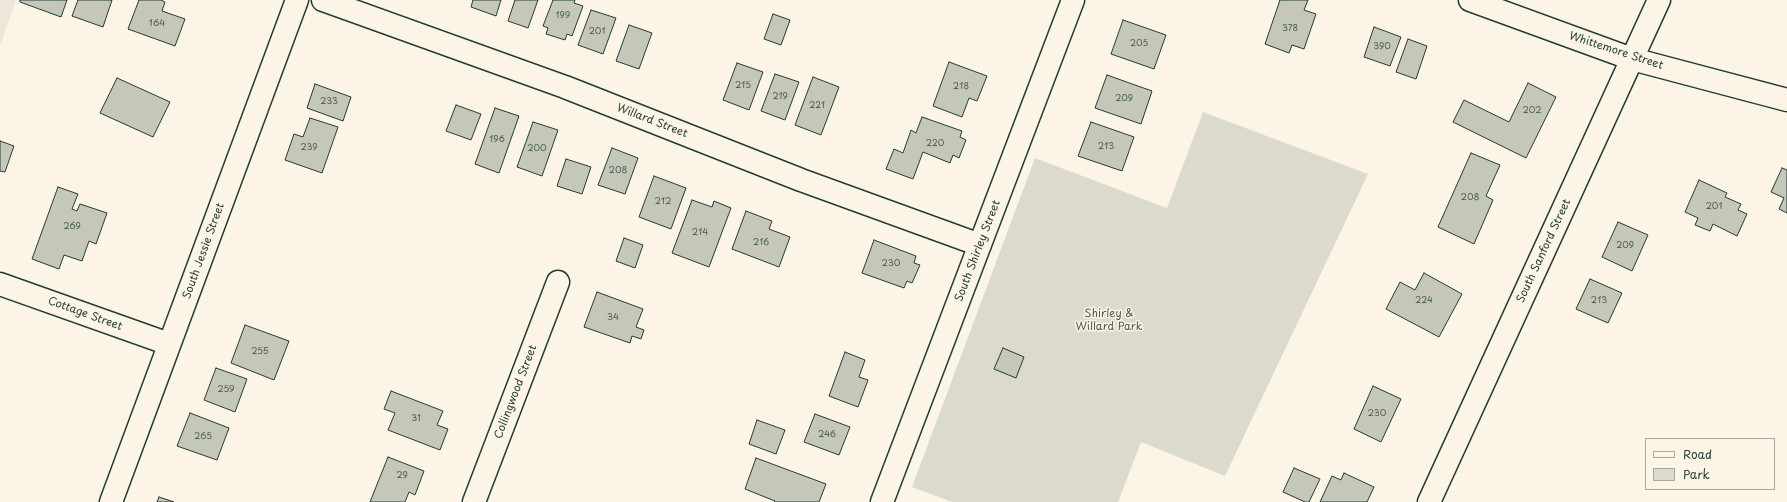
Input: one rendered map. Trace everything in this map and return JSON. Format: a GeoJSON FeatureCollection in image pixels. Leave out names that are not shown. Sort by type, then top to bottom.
{"type":"FeatureCollection","features":[{"type":"Feature","properties":{"kind":"street","name":"South Jessie Street"},"geometry":{"type":"LineString","coordinates":[[111,502],[297,0]]}},
{"type":"Feature","properties":{"kind":"street","name":"Willard Street"},"geometry":{"type":"LineString","coordinates":[[323,0],[565,87],[801,180],[980,245]]}},
{"type":"Feature","properties":{"kind":"street","name":"South Shirley Street"},"geometry":{"type":"LineString","coordinates":[[882,502],[1074,0]]}},
{"type":"Feature","properties":{"kind":"street","name":"Whittemore Street"},"geometry":{"type":"LineString","coordinates":[[1470,0],[1632,59],[1787,100]]}},
{"type":"Feature","properties":{"kind":"street","name":"South Sanford Street"},"geometry":{"type":"LineString","coordinates":[[1429,502],[1659,0]]}},
{"type":"Feature","properties":{"kind":"street","name":"Collingwood Street"},"geometry":{"type":"LineString","coordinates":[[474,502],[558,282]]}},
{"type":"Feature","properties":{"kind":"street","name":"Cottage Street"},"geometry":{"type":"LineString","coordinates":[[0,284],[169,344]]}},
{"type":"Feature","properties":{"kind":"shaded area"},"geometry":{"type":"Polygon","coordinates":[[[0,0],[16,0],[0,46],[0,0]]]}},
{"type":"Feature","properties":{"kind":"green space","name":"Shirley & Willard Park"},"geometry":{"type":"Polygon","coordinates":[[[1203,112],[1368,174],[1225,476],[1141,442],[1118,502],[952,502],[912,487],[1035,158],[1167,208],[1203,112]]]}},
{"type":"Feature","properties":{"kind":"building"},"geometry":{"type":"Polygon","coordinates":[[[20,0],[67,0],[61,17],[20,2],[20,0]]]}},
{"type":"Feature","properties":{"kind":"building"},"geometry":{"type":"Polygon","coordinates":[[[78,0],[112,0],[103,27],[72,16],[78,0]]]}},
{"type":"Feature","properties":{"kind":"building"},"geometry":{"type":"Polygon","coordinates":[[[139,0],[161,0],[165,2],[162,11],[185,19],[175,46],[128,29],[139,0]]]}},
{"type":"Feature","properties":{"kind":"building"},"geometry":{"type":"Polygon","coordinates":[[[473,0],[501,0],[496,16],[471,7],[473,0]]]}},
{"type":"Feature","properties":{"kind":"building"},"geometry":{"type":"Polygon","coordinates":[[[515,0],[538,0],[528,28],[508,21],[515,0]]]}},
{"type":"Feature","properties":{"kind":"building"},"geometry":{"type":"Polygon","coordinates":[[[553,0],[575,0],[574,3],[583,6],[572,36],[567,34],[565,40],[546,34],[548,28],[543,26],[553,0]]]}},
{"type":"Feature","properties":{"kind":"building"},"geometry":{"type":"Polygon","coordinates":[[[1280,0],[1308,0],[1304,10],[1316,14],[1304,49],[1292,45],[1289,53],[1265,44],[1280,0]]]}},
{"type":"Feature","properties":{"kind":"building"},"geometry":{"type":"Polygon","coordinates":[[[591,10],[616,18],[603,54],[578,45],[591,10]]]}},
{"type":"Feature","properties":{"kind":"building"},"geometry":{"type":"Polygon","coordinates":[[[773,14],[790,20],[781,45],[764,39],[773,14]]]}},
{"type":"Feature","properties":{"kind":"building"},"geometry":{"type":"Polygon","coordinates":[[[1123,20],[1166,35],[1154,69],[1111,54],[1123,20]]]}},
{"type":"Feature","properties":{"kind":"building"},"geometry":{"type":"Polygon","coordinates":[[[629,25],[652,33],[639,69],[616,61],[629,25]]]}},
{"type":"Feature","properties":{"kind":"building"},"geometry":{"type":"Polygon","coordinates":[[[1374,27],[1401,37],[1390,66],[1364,57],[1374,27]]]}},
{"type":"Feature","properties":{"kind":"building"},"geometry":{"type":"Polygon","coordinates":[[[1408,39],[1427,46],[1416,79],[1396,72],[1408,39]]]}},
{"type":"Feature","properties":{"kind":"building"},"geometry":{"type":"Polygon","coordinates":[[[949,62],[987,76],[977,101],[969,98],[962,117],[933,106],[949,62]]]}},
{"type":"Feature","properties":{"kind":"building"},"geometry":{"type":"Polygon","coordinates":[[[737,63],[763,72],[749,110],[723,100],[737,63]]]}},
{"type":"Feature","properties":{"kind":"building"},"geometry":{"type":"Polygon","coordinates":[[[775,74],[799,82],[785,120],[761,111],[775,74]]]}},
{"type":"Feature","properties":{"kind":"building"},"geometry":{"type":"Polygon","coordinates":[[[1107,75],[1152,91],[1141,124],[1095,108],[1107,75]]]}},
{"type":"Feature","properties":{"kind":"building"},"geometry":{"type":"Polygon","coordinates":[[[813,77],[839,87],[821,135],[795,125],[813,77]]]}},
{"type":"Feature","properties":{"kind":"building"},"geometry":{"type":"Polygon","coordinates":[[[117,78],[170,102],[153,137],[100,113],[117,78]]]}},
{"type":"Feature","properties":{"kind":"building"},"geometry":{"type":"Polygon","coordinates":[[[1528,83],[1556,97],[1526,158],[1453,122],[1464,100],[1509,122],[1528,83]]]}},
{"type":"Feature","properties":{"kind":"building"},"geometry":{"type":"Polygon","coordinates":[[[315,84],[351,97],[343,121],[307,108],[315,84]]]}},
{"type":"Feature","properties":{"kind":"building"},"geometry":{"type":"Polygon","coordinates":[[[456,105],[481,114],[471,140],[446,131],[456,105]]]}},
{"type":"Feature","properties":{"kind":"building"},"geometry":{"type":"Polygon","coordinates":[[[495,108],[519,116],[499,173],[475,164],[495,108]]]}},
{"type":"Feature","properties":{"kind":"building"},"geometry":{"type":"Polygon","coordinates":[[[922,117],[962,131],[960,137],[966,140],[959,158],[953,155],[950,163],[923,152],[913,179],[886,169],[894,149],[903,153],[911,130],[916,133],[922,117]]]}},
{"type":"Feature","properties":{"kind":"building"},"geometry":{"type":"Polygon","coordinates":[[[310,118],[338,127],[322,173],[285,160],[294,134],[303,137],[310,118]]]}},
{"type":"Feature","properties":{"kind":"building"},"geometry":{"type":"Polygon","coordinates":[[[533,122],[558,130],[542,176],[517,167],[533,122]]]}},
{"type":"Feature","properties":{"kind":"building"},"geometry":{"type":"Polygon","coordinates":[[[1091,122],[1134,137],[1122,171],[1078,156],[1091,122]]]}},
{"type":"Feature","properties":{"kind":"building"},"geometry":{"type":"Polygon","coordinates":[[[0,141],[14,146],[5,172],[0,171],[0,141]]]}},
{"type":"Feature","properties":{"kind":"building"},"geometry":{"type":"Polygon","coordinates":[[[612,148],[638,158],[625,194],[598,185],[612,148]]]}},
{"type":"Feature","properties":{"kind":"building"},"geometry":{"type":"Polygon","coordinates":[[[1471,153],[1500,165],[1486,196],[1493,200],[1474,244],[1438,227],[1471,153]]]}},
{"type":"Feature","properties":{"kind":"building"},"geometry":{"type":"Polygon","coordinates":[[[566,159],[591,167],[582,194],[557,186],[566,159]]]}},
{"type":"Feature","properties":{"kind":"building"},"geometry":{"type":"Polygon","coordinates":[[[1782,168],[1787,170],[1787,213],[1779,209],[1784,198],[1771,192],[1782,168]]]}},
{"type":"Feature","properties":{"kind":"building"},"geometry":{"type":"Polygon","coordinates":[[[654,176],[686,188],[671,229],[639,217],[654,176]]]}},
{"type":"Feature","properties":{"kind":"building"},"geometry":{"type":"Polygon","coordinates":[[[1699,180],[1727,193],[1725,197],[1741,204],[1738,210],[1747,214],[1737,236],[1713,224],[1710,231],[1695,225],[1698,218],[1685,212],[1699,180]]]}},
{"type":"Feature","properties":{"kind":"building"},"geometry":{"type":"Polygon","coordinates":[[[58,187],[78,194],[72,209],[77,211],[80,204],[107,213],[96,244],[89,241],[82,261],[64,255],[59,269],[32,259],[58,187]]]}},
{"type":"Feature","properties":{"kind":"building"},"geometry":{"type":"Polygon","coordinates":[[[692,200],[712,207],[714,201],[731,208],[709,267],[672,253],[692,200]]]}},
{"type":"Feature","properties":{"kind":"building"},"geometry":{"type":"Polygon","coordinates":[[[746,211],[772,221],[769,229],[790,237],[779,267],[732,249],[746,211]]]}},
{"type":"Feature","properties":{"kind":"building"},"geometry":{"type":"Polygon","coordinates":[[[1618,222],[1648,235],[1632,271],[1602,257],[1618,222]]]}},
{"type":"Feature","properties":{"kind":"building"},"geometry":{"type":"Polygon","coordinates":[[[624,238],[643,245],[635,268],[616,261],[624,238]]]}},
{"type":"Feature","properties":{"kind":"building"},"geometry":{"type":"Polygon","coordinates":[[[874,240],[916,256],[914,263],[920,265],[912,283],[907,281],[904,288],[862,273],[874,240]]]}},
{"type":"Feature","properties":{"kind":"building"},"geometry":{"type":"Polygon","coordinates":[[[1424,273],[1462,294],[1439,337],[1386,309],[1400,282],[1415,290],[1424,273]]]}},
{"type":"Feature","properties":{"kind":"building"},"geometry":{"type":"Polygon","coordinates":[[[1590,279],[1622,293],[1608,323],[1576,309],[1590,279]]]}},
{"type":"Feature","properties":{"kind":"building"},"geometry":{"type":"Polygon","coordinates":[[[597,292],[643,309],[636,327],[644,330],[641,339],[632,336],[630,343],[584,327],[597,292]]]}},
{"type":"Feature","properties":{"kind":"building"},"geometry":{"type":"Polygon","coordinates":[[[245,325],[289,341],[274,380],[231,363],[245,325]]]}},
{"type":"Feature","properties":{"kind":"building"},"geometry":{"type":"Polygon","coordinates":[[[1003,348],[1024,357],[1016,378],[994,369],[1003,348]]]}},
{"type":"Feature","properties":{"kind":"building"},"geometry":{"type":"Polygon","coordinates":[[[845,352],[865,360],[859,377],[868,380],[858,407],[829,396],[845,352]]]}},
{"type":"Feature","properties":{"kind":"building"},"geometry":{"type":"Polygon","coordinates":[[[216,368],[247,379],[235,412],[204,400],[216,368]]]}},
{"type":"Feature","properties":{"kind":"building"},"geometry":{"type":"Polygon","coordinates":[[[1373,386],[1401,399],[1381,442],[1354,429],[1373,386]]]}},
{"type":"Feature","properties":{"kind":"building"},"geometry":{"type":"Polygon","coordinates":[[[391,391],[443,411],[437,425],[448,429],[440,450],[388,430],[395,413],[384,409],[391,391]]]}},
{"type":"Feature","properties":{"kind":"building"},"geometry":{"type":"Polygon","coordinates":[[[190,413],[229,428],[217,460],[177,446],[190,413]]]}},
{"type":"Feature","properties":{"kind":"building"},"geometry":{"type":"Polygon","coordinates":[[[815,414],[850,427],[839,455],[804,442],[815,414]]]}},
{"type":"Feature","properties":{"kind":"building"},"geometry":{"type":"Polygon","coordinates":[[[757,420],[785,430],[776,454],[749,444],[757,420]]]}},
{"type":"Feature","properties":{"kind":"building"},"geometry":{"type":"Polygon","coordinates":[[[388,457],[424,471],[415,495],[409,492],[405,502],[370,502],[388,457]]]}},
{"type":"Feature","properties":{"kind":"building"},"geometry":{"type":"Polygon","coordinates":[[[756,458],[826,484],[819,502],[774,502],[775,501],[745,489],[756,458]]]}},
{"type":"Feature","properties":{"kind":"building"},"geometry":{"type":"Polygon","coordinates":[[[1294,468],[1320,479],[1309,502],[1305,502],[1283,492],[1294,468]]]}},
{"type":"Feature","properties":{"kind":"building"},"geometry":{"type":"Polygon","coordinates":[[[1344,473],[1374,487],[1367,502],[1320,502],[1332,476],[1341,480],[1344,473]]]}},
{"type":"Feature","properties":{"kind":"building"},"geometry":{"type":"Polygon","coordinates":[[[159,497],[174,502],[157,502],[159,497]]]}}]}
